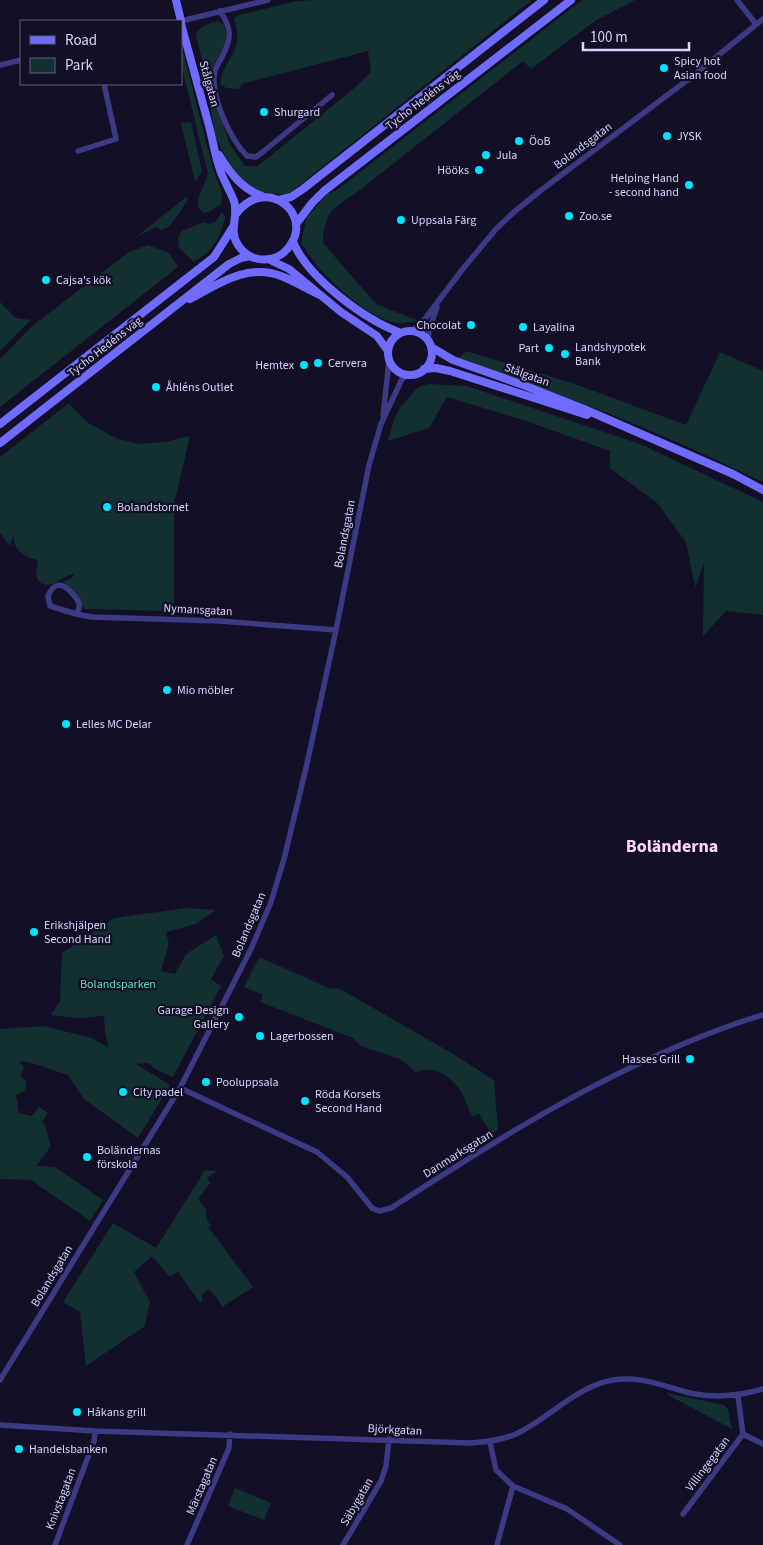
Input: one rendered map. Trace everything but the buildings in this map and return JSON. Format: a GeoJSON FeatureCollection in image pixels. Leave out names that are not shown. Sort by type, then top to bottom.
{"type":"FeatureCollection","features":[{"type":"Feature","properties":{"kind":"main road","name":"Stålgatan"},"geometry":{"type":"LineString","coordinates":[[176,0],[181,20]]}},
{"type":"Feature","properties":{"kind":"main road","name":"Tycho Hedéns väg"},"geometry":{"type":"LineString","coordinates":[[279,200],[291,197],[303,189],[544,0]]}},
{"type":"Feature","properties":{"kind":"main road","name":"Tycho Hedéns väg"},"geometry":{"type":"LineString","coordinates":[[296,224],[324,191],[570,0]]}},
{"type":"Feature","properties":{"kind":"main road","name":"Stålgatan"},"geometry":{"type":"LineString","coordinates":[[182,26],[220,169],[234,202],[236,214]]}},
{"type":"Feature","properties":{"kind":"main road","name":"Stålgatan"},"geometry":{"type":"LineString","coordinates":[[215,150],[238,182],[250,192],[262,196]]}},
{"type":"Feature","properties":{"kind":"main road"},"geometry":{"type":"LineString","coordinates":[[262,196],[279,200],[293,214],[296,224],[293,242],[279,256],[270,260],[259,260],[250,256],[237,244],[233,227],[236,214],[242,205],[252,199],[262,196]]}},
{"type":"Feature","properties":{"kind":"main road","name":"Tycho Hedéns väg"},"geometry":{"type":"LineString","coordinates":[[0,424],[214,257],[233,227]]}},
{"type":"Feature","properties":{"kind":"main road"},"geometry":{"type":"LineString","coordinates":[[293,242],[296,251],[333,291],[378,323],[401,333]]}},
{"type":"Feature","properties":{"kind":"main road","name":"Tycho Hedéns väg"},"geometry":{"type":"LineString","coordinates":[[0,443],[229,264],[250,256]]}},
{"type":"Feature","properties":{"kind":"main road"},"geometry":{"type":"LineString","coordinates":[[270,260],[289,270],[341,312],[377,336],[388,352],[390,361],[398,371],[407,375],[418,373],[424,369],[431,359],[430,344],[420,334],[412,331],[401,333],[392,340],[388,352]]}},
{"type":"Feature","properties":{"kind":"main road"},"geometry":{"type":"LineString","coordinates":[[171,309],[226,280],[242,274],[256,272],[280,275],[320,295]]}},
{"type":"Feature","properties":{"kind":"main road","name":"Stålgatan"},"geometry":{"type":"LineString","coordinates":[[430,344],[453,360],[524,385],[615,423],[733,474],[763,490]]}},
{"type":"Feature","properties":{"kind":"main road","name":"Stålgatan"},"geometry":{"type":"LineString","coordinates":[[424,369],[436,368],[450,371],[615,423]]}},
{"type":"Feature","properties":{"kind":"street"},"geometry":{"type":"LineString","coordinates":[[182,22],[268,0]]}},
{"type":"Feature","properties":{"kind":"street"},"geometry":{"type":"LineString","coordinates":[[737,0],[756,24]]}},
{"type":"Feature","properties":{"kind":"street"},"geometry":{"type":"LineString","coordinates":[[220,11],[226,21],[230,34],[228,47],[215,70],[216,94],[229,132],[239,148],[247,156],[256,156],[264,151],[332,95]]}},
{"type":"Feature","properties":{"kind":"street","name":"Bolandsgatan"},"geometry":{"type":"LineString","coordinates":[[412,331],[438,303],[490,236],[514,212],[694,75],[763,19]]}},
{"type":"Feature","properties":{"kind":"street"},"geometry":{"type":"LineString","coordinates":[[0,65],[20,60]]}},
{"type":"Feature","properties":{"kind":"street"},"geometry":{"type":"LineString","coordinates":[[78,151],[116,139],[104,85]]}},
{"type":"Feature","properties":{"kind":"street","name":"Bolandsgatan"},"geometry":{"type":"LineString","coordinates":[[430,344],[429,330],[438,303]]}},
{"type":"Feature","properties":{"kind":"street","name":"Bolandsgatan"},"geometry":{"type":"LineString","coordinates":[[382,424],[390,361]]}},
{"type":"Feature","properties":{"kind":"street","name":"Bolandsgatan"},"geometry":{"type":"LineString","coordinates":[[0,1380],[180,1088],[251,949],[271,902],[293,825],[336,630],[367,473],[382,424],[402,379],[407,375]]}},
{"type":"Feature","properties":{"kind":"street","name":"Nymansgatan"},"geometry":{"type":"LineString","coordinates":[[76,614],[80,606],[79,601],[63,585],[58,585],[51,589],[48,596],[50,606],[76,614],[92,617],[219,621],[336,630]]}},
{"type":"Feature","properties":{"kind":"street","name":"Danmarksgatan"},"geometry":{"type":"LineString","coordinates":[[180,1088],[317,1152],[346,1177],[372,1208],[379,1211],[391,1208],[474,1154],[582,1092],[625,1070],[687,1042],[763,1015]]}},
{"type":"Feature","properties":{"kind":"street","name":"Björkgatan"},"geometry":{"type":"LineString","coordinates":[[0,1427],[471,1443],[490,1442],[516,1434],[590,1388],[610,1380],[629,1378],[696,1394],[718,1396],[738,1396],[763,1389]]}},
{"type":"Feature","properties":{"kind":"street","name":"Villingegatan"},"geometry":{"type":"LineString","coordinates":[[683,1514],[744,1434],[738,1396]]}},
{"type":"Feature","properties":{"kind":"street","name":"Knivstagatan"},"geometry":{"type":"LineString","coordinates":[[55,1545],[94,1441],[95,1431]]}},
{"type":"Feature","properties":{"kind":"street","name":"Märstagatan"},"geometry":{"type":"LineString","coordinates":[[187,1545],[229,1448],[230,1434]]}},
{"type":"Feature","properties":{"kind":"street"},"geometry":{"type":"LineString","coordinates":[[744,1434],[763,1444]]}},
{"type":"Feature","properties":{"kind":"street","name":"Säbygatan"},"geometry":{"type":"LineString","coordinates":[[343,1545],[381,1481],[386,1466],[389,1439]]}},
{"type":"Feature","properties":{"kind":"street"},"geometry":{"type":"LineString","coordinates":[[490,1442],[496,1470],[513,1486],[567,1509],[620,1545]]}},
{"type":"Feature","properties":{"kind":"street"},"geometry":{"type":"LineString","coordinates":[[497,1545],[513,1486]]}},
{"type":"Feature","properties":{"kind":"green space"},"geometry":{"type":"Polygon","coordinates":[[[532,0],[287,195],[259,192],[232,170],[216,138],[208,95],[210,91],[196,36],[197,32],[207,24],[218,21],[224,25],[226,34],[225,46],[212,68],[210,85],[230,145],[245,166],[258,166],[358,85],[371,72],[368,51],[242,84],[239,89],[226,88],[220,83],[223,71],[236,47],[237,33],[234,18],[239,15],[297,1],[532,0]]]}},
{"type":"Feature","properties":{"kind":"green space"},"geometry":{"type":"Polygon","coordinates":[[[582,0],[635,0],[595,21],[531,69],[523,61],[332,210],[326,223],[323,243],[376,304],[419,321],[400,323],[390,321],[367,310],[335,284],[319,268],[301,243],[307,217],[327,194],[337,190],[582,0]]]}},
{"type":"Feature","properties":{"kind":"green space"},"geometry":{"type":"Polygon","coordinates":[[[182,47],[212,165],[222,193],[221,204],[204,213],[198,207],[198,199],[208,174],[182,68],[182,47]]]}},
{"type":"Feature","properties":{"kind":"green space"},"geometry":{"type":"Polygon","coordinates":[[[191,122],[202,171],[195,182],[181,123],[191,122]]]}},
{"type":"Feature","properties":{"kind":"green space"},"geometry":{"type":"Polygon","coordinates":[[[186,197],[188,200],[170,226],[161,230],[156,227],[136,237],[186,197]]]}},
{"type":"Feature","properties":{"kind":"green space"},"geometry":{"type":"Polygon","coordinates":[[[222,212],[225,217],[224,224],[215,244],[205,255],[193,261],[179,248],[178,238],[182,231],[204,222],[210,224],[216,221],[222,212]]]}},
{"type":"Feature","properties":{"kind":"green space"},"geometry":{"type":"Polygon","coordinates":[[[148,245],[169,253],[178,267],[0,407],[0,359],[32,326],[129,252],[148,245]]]}},
{"type":"Feature","properties":{"kind":"green space"},"geometry":{"type":"Polygon","coordinates":[[[0,302],[16,318],[31,320],[0,351],[0,302]]]}},
{"type":"Feature","properties":{"kind":"green space"},"geometry":{"type":"Polygon","coordinates":[[[466,351],[575,384],[686,425],[720,352],[763,371],[763,482],[684,445],[608,413],[459,358],[466,351]]]}},
{"type":"Feature","properties":{"kind":"green space"},"geometry":{"type":"Polygon","coordinates":[[[429,384],[467,386],[640,444],[763,502],[763,615],[726,611],[703,636],[704,563],[695,587],[686,542],[657,503],[610,468],[610,451],[523,420],[447,397],[429,428],[388,441],[394,419],[400,408],[418,387],[429,384]]]}},
{"type":"Feature","properties":{"kind":"green space"},"geometry":{"type":"Polygon","coordinates":[[[69,403],[88,423],[116,438],[138,444],[165,442],[190,436],[174,504],[174,611],[85,609],[63,582],[72,578],[74,574],[51,584],[42,584],[37,578],[37,560],[17,549],[13,535],[10,546],[0,533],[0,457],[69,403]]]}},
{"type":"Feature","properties":{"kind":"green space","name":"Bolandsparken"},"geometry":{"type":"Polygon","coordinates":[[[187,908],[216,910],[196,924],[166,932],[169,944],[161,971],[175,974],[186,954],[216,935],[224,956],[211,979],[221,986],[173,1077],[157,1070],[148,1063],[136,1064],[170,1085],[138,1138],[84,1099],[68,1075],[20,1061],[24,1069],[20,1075],[27,1082],[25,1091],[16,1095],[19,1113],[32,1116],[39,1107],[48,1113],[42,1122],[45,1125],[51,1146],[36,1166],[55,1167],[103,1200],[90,1221],[31,1180],[0,1179],[0,1029],[44,1026],[92,1038],[109,1048],[105,1033],[104,1016],[78,1018],[51,1015],[60,1001],[62,953],[114,918],[187,908]]]}},
{"type":"Feature","properties":{"kind":"green space"},"geometry":{"type":"Polygon","coordinates":[[[259,957],[329,988],[340,989],[450,1052],[494,1080],[498,1130],[491,1133],[479,1114],[472,1116],[458,1087],[442,1073],[432,1070],[416,1072],[400,1059],[361,1046],[353,1038],[260,1002],[263,995],[244,987],[259,957]]]}},
{"type":"Feature","properties":{"kind":"green space"},"geometry":{"type":"Polygon","coordinates":[[[205,1170],[217,1171],[207,1178],[210,1183],[198,1199],[206,1209],[207,1220],[211,1226],[209,1228],[253,1287],[222,1307],[209,1289],[201,1295],[203,1301],[200,1303],[178,1272],[170,1277],[152,1256],[134,1272],[150,1302],[145,1326],[86,1366],[80,1312],[63,1302],[113,1223],[156,1248],[205,1170]]]}},
{"type":"Feature","properties":{"kind":"green space"},"geometry":{"type":"Polygon","coordinates":[[[666,1394],[724,1405],[728,1409],[732,1429],[666,1394]]]}},
{"type":"Feature","properties":{"kind":"green space"},"geometry":{"type":"Polygon","coordinates":[[[235,1488],[271,1503],[264,1520],[228,1506],[235,1488]]]}},
{"type":"Feature","properties":{"kind":"place","name":"Spicy hot Asian food"},"geometry":{"type":"Point","coordinates":[664,68]}},
{"type":"Feature","properties":{"kind":"place","name":"Shurgard"},"geometry":{"type":"Point","coordinates":[264,112]}},
{"type":"Feature","properties":{"kind":"place","name":"JYSK"},"geometry":{"type":"Point","coordinates":[667,136]}},
{"type":"Feature","properties":{"kind":"place","name":"ÖoB"},"geometry":{"type":"Point","coordinates":[519,141]}},
{"type":"Feature","properties":{"kind":"place","name":"Jula"},"geometry":{"type":"Point","coordinates":[486,155]}},
{"type":"Feature","properties":{"kind":"place","name":"Hööks"},"geometry":{"type":"Point","coordinates":[479,170]}},
{"type":"Feature","properties":{"kind":"place","name":"Helping Hand - second hand"},"geometry":{"type":"Point","coordinates":[689,185]}},
{"type":"Feature","properties":{"kind":"place","name":"Zoo.se"},"geometry":{"type":"Point","coordinates":[569,216]}},
{"type":"Feature","properties":{"kind":"place","name":"Uppsala Färg"},"geometry":{"type":"Point","coordinates":[401,220]}},
{"type":"Feature","properties":{"kind":"place","name":"Cajsa's kök"},"geometry":{"type":"Point","coordinates":[46,280]}},
{"type":"Feature","properties":{"kind":"place","name":"Chocolat"},"geometry":{"type":"Point","coordinates":[471,325]}},
{"type":"Feature","properties":{"kind":"place","name":"Layalina"},"geometry":{"type":"Point","coordinates":[523,327]}},
{"type":"Feature","properties":{"kind":"place","name":"Part"},"geometry":{"type":"Point","coordinates":[549,348]}},
{"type":"Feature","properties":{"kind":"place","name":"Landshypotek Bank"},"geometry":{"type":"Point","coordinates":[565,354]}},
{"type":"Feature","properties":{"kind":"place","name":"Cervera"},"geometry":{"type":"Point","coordinates":[318,363]}},
{"type":"Feature","properties":{"kind":"place","name":"Hemtex"},"geometry":{"type":"Point","coordinates":[304,365]}},
{"type":"Feature","properties":{"kind":"place","name":"Åhléns Outlet"},"geometry":{"type":"Point","coordinates":[156,387]}},
{"type":"Feature","properties":{"kind":"place","name":"Bolandstornet"},"geometry":{"type":"Point","coordinates":[107,507]}},
{"type":"Feature","properties":{"kind":"place","name":"Mio möbler"},"geometry":{"type":"Point","coordinates":[167,690]}},
{"type":"Feature","properties":{"kind":"place","name":"Lelles MC Delar"},"geometry":{"type":"Point","coordinates":[66,724]}},
{"type":"Feature","properties":{"kind":"place","name":"Erikshjälpen Second Hand"},"geometry":{"type":"Point","coordinates":[34,932]}},
{"type":"Feature","properties":{"kind":"place","name":"Garage Design Gallery"},"geometry":{"type":"Point","coordinates":[239,1017]}},
{"type":"Feature","properties":{"kind":"place","name":"Lagerbossen"},"geometry":{"type":"Point","coordinates":[260,1036]}},
{"type":"Feature","properties":{"kind":"place","name":"Hasses Grill"},"geometry":{"type":"Point","coordinates":[690,1059]}},
{"type":"Feature","properties":{"kind":"place","name":"Pooluppsala"},"geometry":{"type":"Point","coordinates":[206,1082]}},
{"type":"Feature","properties":{"kind":"place","name":"City padel"},"geometry":{"type":"Point","coordinates":[123,1092]}},
{"type":"Feature","properties":{"kind":"place","name":"Röda Korsets Second Hand"},"geometry":{"type":"Point","coordinates":[305,1101]}},
{"type":"Feature","properties":{"kind":"place","name":"Boländernas förskola"},"geometry":{"type":"Point","coordinates":[87,1157]}},
{"type":"Feature","properties":{"kind":"place","name":"Håkans grill"},"geometry":{"type":"Point","coordinates":[77,1412]}},
{"type":"Feature","properties":{"kind":"place","name":"Handelsbanken"},"geometry":{"type":"Point","coordinates":[19,1449]}},
{"type":"Feature","properties":{"kind":"district","name":"Boländerna"},"geometry":{"type":"Point","coordinates":[672,846]}}]}
